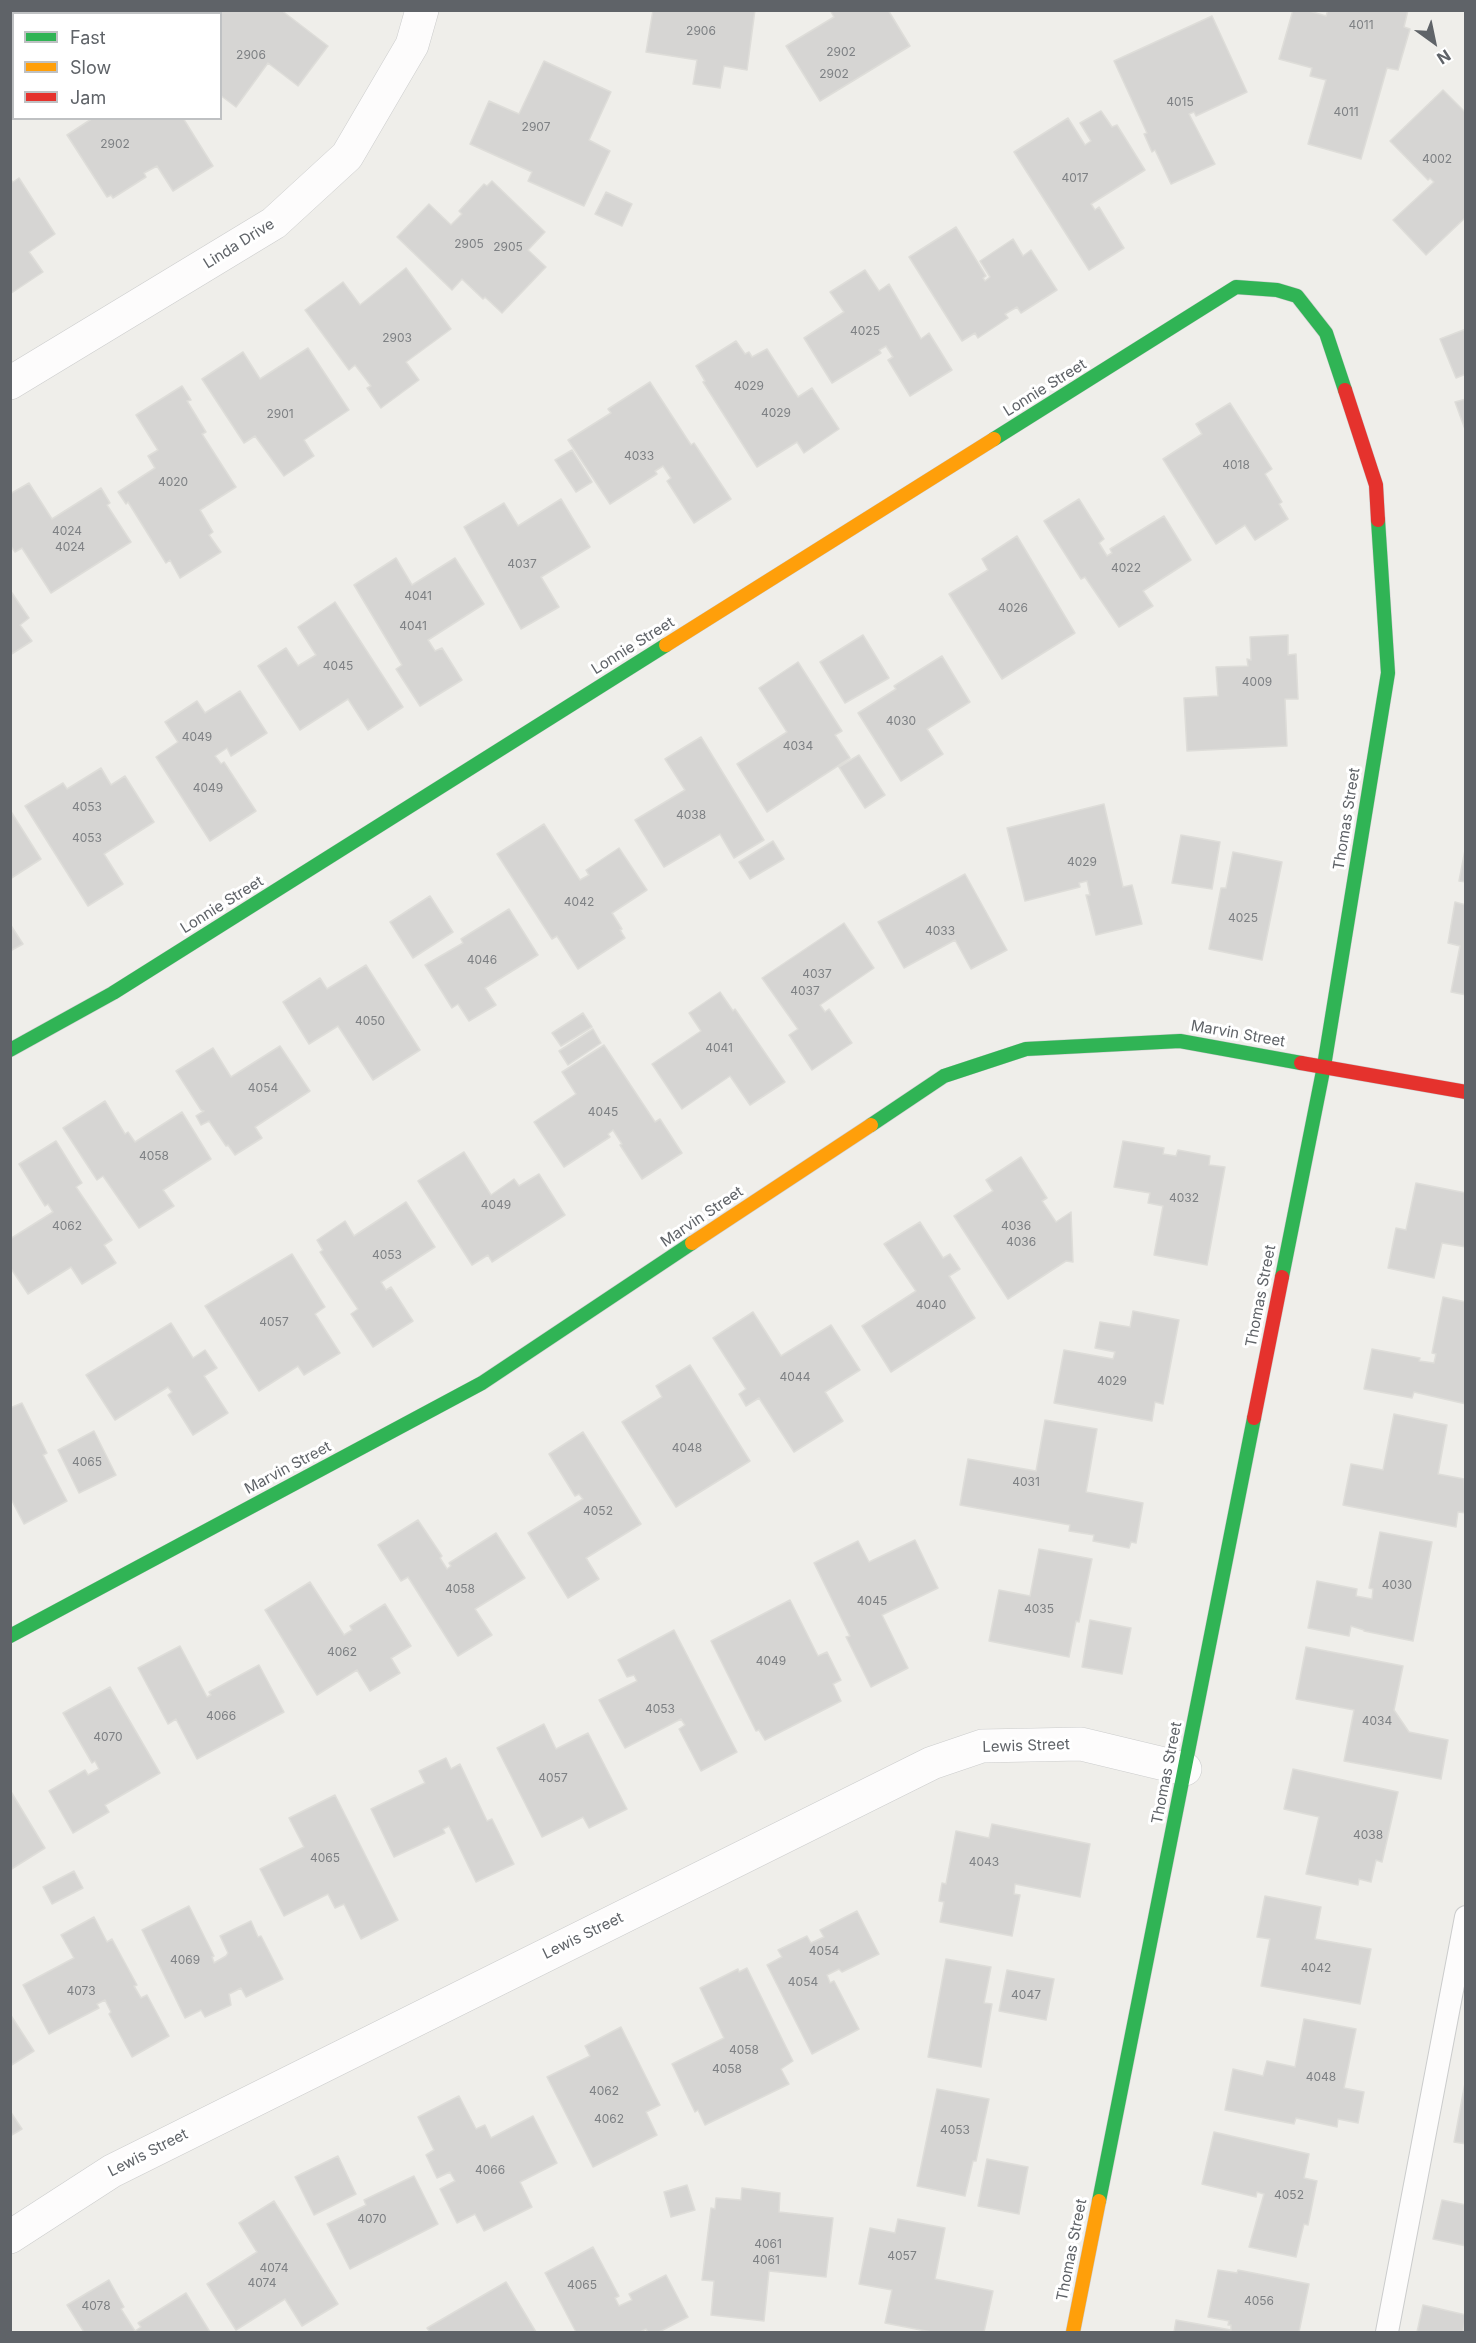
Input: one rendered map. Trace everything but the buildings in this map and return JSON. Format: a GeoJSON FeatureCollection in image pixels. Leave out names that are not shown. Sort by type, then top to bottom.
{"type":"FeatureCollection","features":[{"type":"Feature","properties":{"kind":"street","name":"Linda Drive"},"geometry":{"type":"LineString","coordinates":[[10,383],[274,223],[347,156],[412,45],[422,10]]}},
{"type":"Feature","properties":{"kind":"street","name":"Lonnie Street"},"geometry":{"type":"LineString","coordinates":[[10,1050],[134,980],[1236,287],[1277,290]]}},
{"type":"Feature","properties":{"kind":"street","name":"Thomas Street"},"geometry":{"type":"LineString","coordinates":[[1073,2332],[1324,1066],[1388,673],[1376,485],[1326,333],[1297,296],[1277,290]]}},
{"type":"Feature","properties":{"kind":"street","name":"Marvin Street"},"geometry":{"type":"LineString","coordinates":[[10,1636],[482,1383],[944,1076],[1026,1049],[1180,1041],[1466,1092]]}},
{"type":"Feature","properties":{"kind":"street","name":"Lewis Street"},"geometry":{"type":"LineString","coordinates":[[10,2237],[112,2171],[932,1762],[982,1746],[1081,1744],[1185,1769]]}},
{"type":"Feature","properties":{"kind":"lane"},"geometry":{"type":"LineString","coordinates":[[1387,2332],[1466,1917]]}},
{"type":"Feature","properties":{"kind":"traffic: fast"},"geometry":{"type":"LineString","coordinates":[[994,439],[1236,287],[1277,290],[1297,296],[1326,333],[1345,390]]}},
{"type":"Feature","properties":{"kind":"traffic: fast"},"geometry":{"type":"LineString","coordinates":[[1282,1277],[1324,1066],[1388,673],[1378,520]]}},
{"type":"Feature","properties":{"kind":"traffic: fast"},"geometry":{"type":"LineString","coordinates":[[10,1050],[113,993],[666,645]]}},
{"type":"Feature","properties":{"kind":"traffic: fast"},"geometry":{"type":"LineString","coordinates":[[871,1125],[944,1076],[1026,1049],[1180,1041],[1301,1063]]}},
{"type":"Feature","properties":{"kind":"traffic: fast"},"geometry":{"type":"LineString","coordinates":[[10,1636],[482,1383],[692,1243]]}},
{"type":"Feature","properties":{"kind":"traffic: fast"},"geometry":{"type":"LineString","coordinates":[[1099,2201],[1254,1418]]}},
{"type":"Feature","properties":{"kind":"traffic: slow"},"geometry":{"type":"LineString","coordinates":[[666,645],[994,439]]}},
{"type":"Feature","properties":{"kind":"traffic: slow"},"geometry":{"type":"LineString","coordinates":[[692,1243],[871,1125]]}},
{"type":"Feature","properties":{"kind":"traffic: slow"},"geometry":{"type":"LineString","coordinates":[[1073,2332],[1099,2201]]}},
{"type":"Feature","properties":{"kind":"traffic: jam"},"geometry":{"type":"LineString","coordinates":[[1345,390],[1376,485],[1378,520]]}},
{"type":"Feature","properties":{"kind":"traffic: jam"},"geometry":{"type":"LineString","coordinates":[[1301,1063],[1466,1092]]}},
{"type":"Feature","properties":{"kind":"traffic: jam"},"geometry":{"type":"LineString","coordinates":[[1254,1418],[1282,1277]]}}]}
